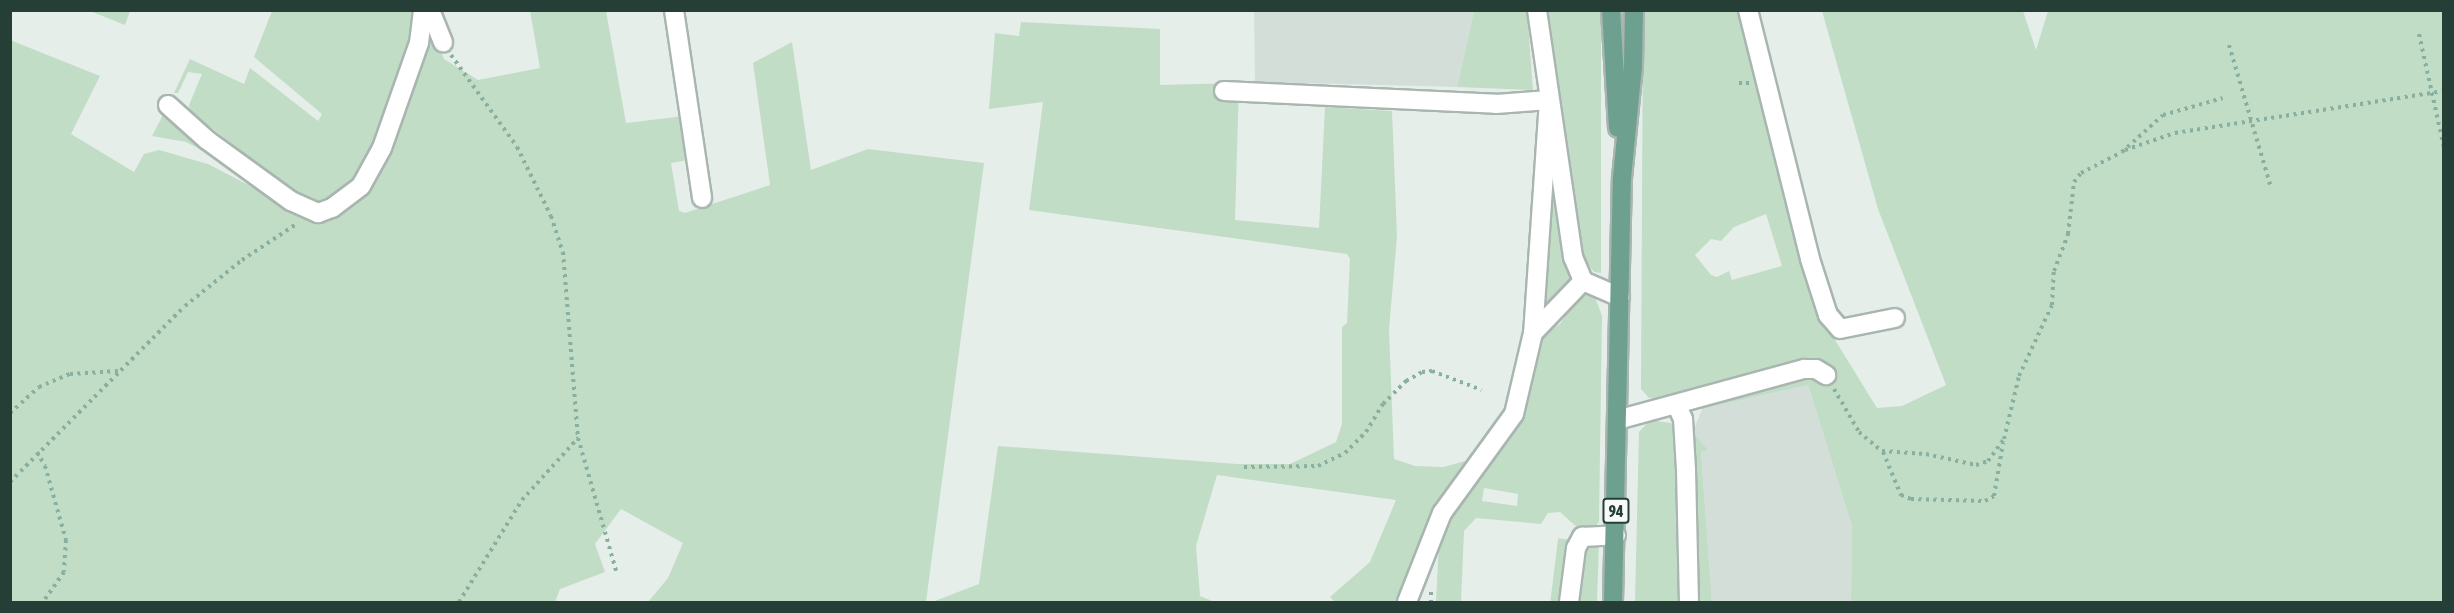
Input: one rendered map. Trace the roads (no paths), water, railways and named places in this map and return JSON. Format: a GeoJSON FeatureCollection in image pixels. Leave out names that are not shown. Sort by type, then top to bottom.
{"type":"FeatureCollection","features":[{"type":"Feature","properties":{"kind":"main road","name":"94"},"geometry":{"type":"LineString","coordinates":[[1611,10],[1622,178]]}},
{"type":"Feature","properties":{"kind":"main road","name":"94"},"geometry":{"type":"LineString","coordinates":[[1613,603],[1622,178],[1633,66],[1634,10]]}},
{"type":"Feature","properties":{"kind":"street"},"geometry":{"type":"LineString","coordinates":[[168,105],[207,140],[285,198],[318,213],[349,199],[370,172],[419,43],[423,10]]}},
{"type":"Feature","properties":{"kind":"street"},"geometry":{"type":"LineString","coordinates":[[430,10],[443,42]]}},
{"type":"Feature","properties":{"kind":"street"},"geometry":{"type":"LineString","coordinates":[[674,10],[702,198]]}},
{"type":"Feature","properties":{"kind":"street"},"geometry":{"type":"LineString","coordinates":[[1537,10],[1567,232],[1583,281],[1620,297]]}},
{"type":"Feature","properties":{"kind":"street"},"geometry":{"type":"LineString","coordinates":[[1748,10],[1810,259],[1828,315],[1840,329],[1894,318]]}},
{"type":"Feature","properties":{"kind":"street"},"geometry":{"type":"LineString","coordinates":[[1224,91],[1485,103],[1550,100]]}},
{"type":"Feature","properties":{"kind":"street"},"geometry":{"type":"LineString","coordinates":[[1407,603],[1442,513],[1514,414],[1533,333],[1550,100]]}},
{"type":"Feature","properties":{"kind":"street"},"geometry":{"type":"LineString","coordinates":[[1533,333],[1583,281]]}},
{"type":"Feature","properties":{"kind":"street"},"geometry":{"type":"LineString","coordinates":[[1617,420],[1677,406],[1699,395],[1804,369],[1816,369],[1826,375]]}},
{"type":"Feature","properties":{"kind":"street"},"geometry":{"type":"LineString","coordinates":[[1677,406],[1683,419],[1689,603]]}},
{"type":"Feature","properties":{"kind":"street"},"geometry":{"type":"LineString","coordinates":[[1569,603],[1576,548],[1582,537],[1616,535]]}}]}
